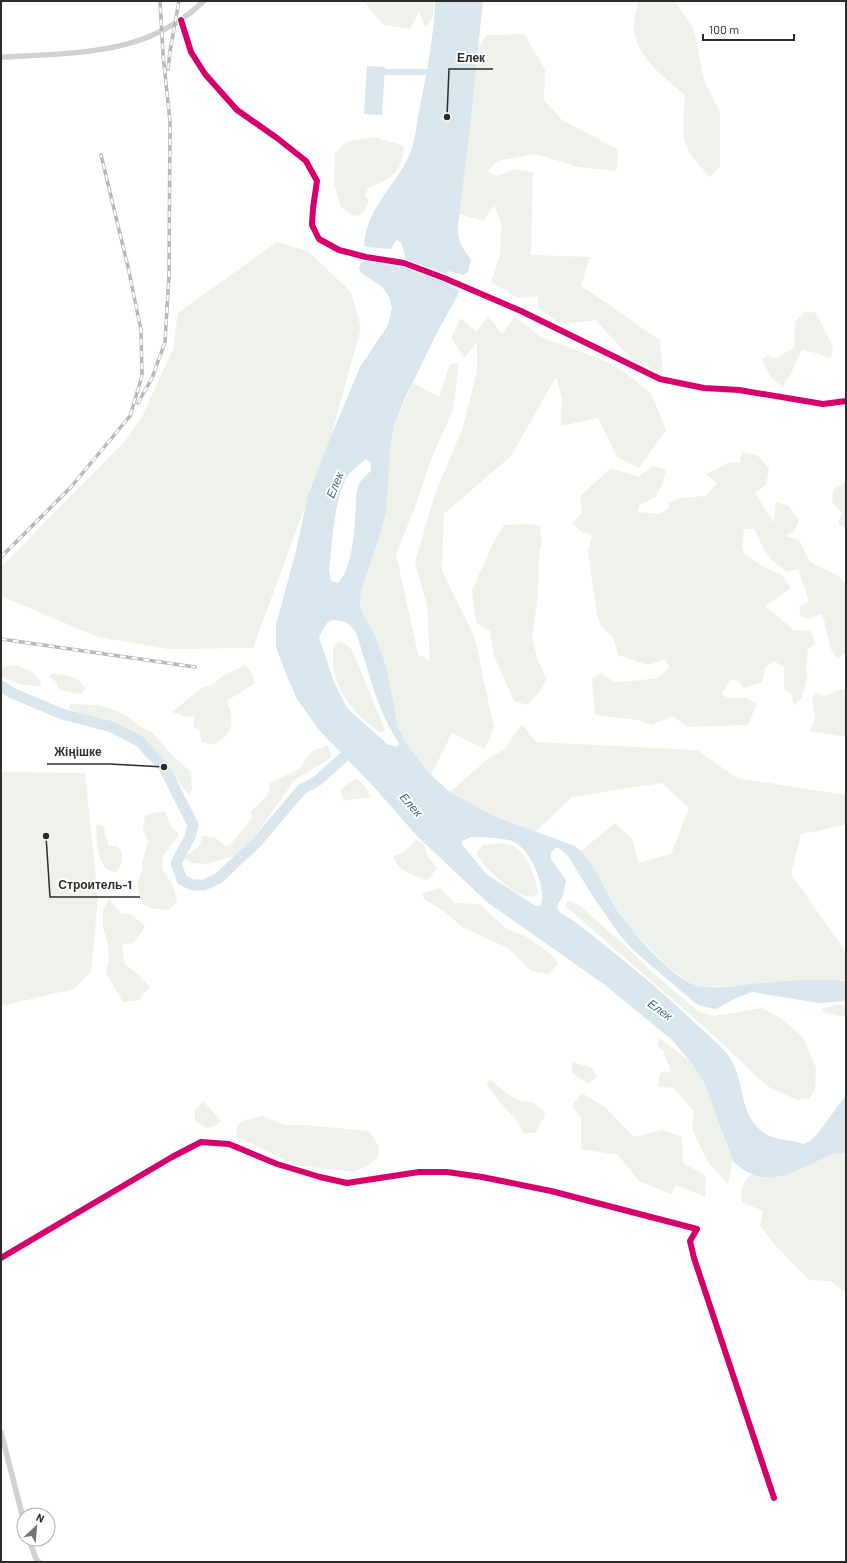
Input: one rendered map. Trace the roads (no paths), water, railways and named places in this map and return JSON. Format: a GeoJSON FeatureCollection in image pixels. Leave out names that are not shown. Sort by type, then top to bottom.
{"type":"FeatureCollection","features":[{"type":"Feature","properties":{"kind":"street"},"geometry":{"type":"LineString","coordinates":[[1,58],[112,48],[148,37],[181,20],[204,1]]}},
{"type":"Feature","properties":{"kind":"street"},"geometry":{"type":"LineString","coordinates":[[181,20],[191,52],[210,79],[238,110],[278,138],[306,161],[317,181],[312,225],[320,239],[339,250],[366,257],[404,263],[444,278],[521,311],[660,379],[704,388],[739,390],[823,404],[846,402]]}},
{"type":"Feature","properties":{"kind":"street"},"geometry":{"type":"LineString","coordinates":[[1,1258],[172,1156],[201,1142],[229,1144],[277,1164],[320,1177],[347,1183],[419,1172],[447,1172],[482,1177],[551,1191],[697,1229],[690,1241],[694,1258],[774,1498]]}},
{"type":"Feature","properties":{"kind":"street"},"geometry":{"type":"LineString","coordinates":[[1,1432],[20,1507]]}},
{"type":"Feature","properties":{"kind":"street"},"geometry":{"type":"LineString","coordinates":[[32,1547],[36,1559],[39,1562]]}},
{"type":"Feature","properties":{"kind":"water"},"geometry":{"type":"Polygon","coordinates":[[[435,1],[483,1],[458,225],[458,235],[461,244],[471,260],[468,272],[463,275],[448,271],[445,275],[444,282],[459,291],[458,295],[440,327],[405,398],[394,425],[390,451],[386,512],[380,535],[361,591],[360,605],[363,615],[374,633],[387,668],[398,728],[408,746],[431,775],[450,792],[496,817],[575,846],[581,851],[595,870],[616,909],[634,932],[665,965],[688,982],[705,987],[724,987],[804,980],[846,981],[846,1001],[819,1003],[752,992],[734,999],[716,1009],[704,1007],[695,1003],[632,949],[619,934],[592,895],[568,856],[559,848],[555,848],[551,853],[551,859],[566,880],[563,896],[557,908],[559,912],[574,921],[637,971],[724,1050],[737,1072],[747,1111],[758,1128],[774,1138],[803,1144],[810,1141],[818,1133],[846,1095],[846,1155],[843,1153],[836,1153],[784,1175],[771,1177],[759,1176],[746,1171],[733,1161],[704,1082],[691,1062],[671,1039],[605,985],[487,902],[417,836],[374,787],[319,730],[297,699],[276,647],[276,625],[296,551],[308,495],[360,367],[388,325],[392,308],[389,296],[381,286],[361,273],[359,269],[360,264],[365,260],[399,267],[404,263],[405,259],[401,242],[396,240],[391,249],[367,247],[364,245],[371,217],[400,173],[415,138],[430,54],[435,1]],[[366,459],[348,475],[343,484],[337,508],[329,571],[331,581],[338,583],[343,576],[350,557],[354,535],[357,489],[360,482],[371,470],[371,463],[366,459]],[[332,620],[327,623],[319,637],[334,682],[347,708],[387,744],[396,747],[399,743],[391,731],[379,704],[356,633],[349,624],[343,621],[332,620]],[[471,837],[462,841],[462,844],[486,874],[536,906],[541,905],[542,889],[540,880],[532,861],[520,846],[510,840],[499,838],[471,837]]]}},
{"type":"Feature","properties":{"kind":"water"},"geometry":{"type":"Polygon","coordinates":[[[367,66],[385,67],[382,115],[364,114],[367,66]]]}},
{"type":"Feature","properties":{"kind":"waterway"},"geometry":{"type":"LineString","coordinates":[[378,73],[434,72]]}},
{"type":"Feature","properties":{"kind":"waterway"},"geometry":{"type":"LineString","coordinates":[[1,686],[12,693],[62,714],[112,727],[139,741],[164,767],[193,825],[190,837],[176,863],[182,880],[193,885],[204,885],[219,878],[257,842],[302,789],[317,781],[354,748]]}},
{"type":"Feature","properties":{"kind":"railway"},"geometry":{"type":"LineString","coordinates":[[138,403],[152,378],[165,342],[169,275],[170,122],[163,54],[160,1]]}},
{"type":"Feature","properties":{"kind":"railway"},"geometry":{"type":"LineString","coordinates":[[168,69],[179,1]]}},
{"type":"Feature","properties":{"kind":"railway"},"geometry":{"type":"LineString","coordinates":[[1,557],[71,487],[130,416],[142,376],[141,330],[128,267],[101,155]]}},
{"type":"Feature","properties":{"kind":"railway"},"geometry":{"type":"LineString","coordinates":[[1,639],[195,667]]}},
{"type":"Feature","properties":{"kind":"place","name":"Елек"},"geometry":{"type":"Point","coordinates":[447,117]}},
{"type":"Feature","properties":{"kind":"place","name":"Жіңішке"},"geometry":{"type":"Point","coordinates":[164,767]}},
{"type":"Feature","properties":{"kind":"place","name":"Строитель-1"},"geometry":{"type":"Point","coordinates":[46,836]}}]}
